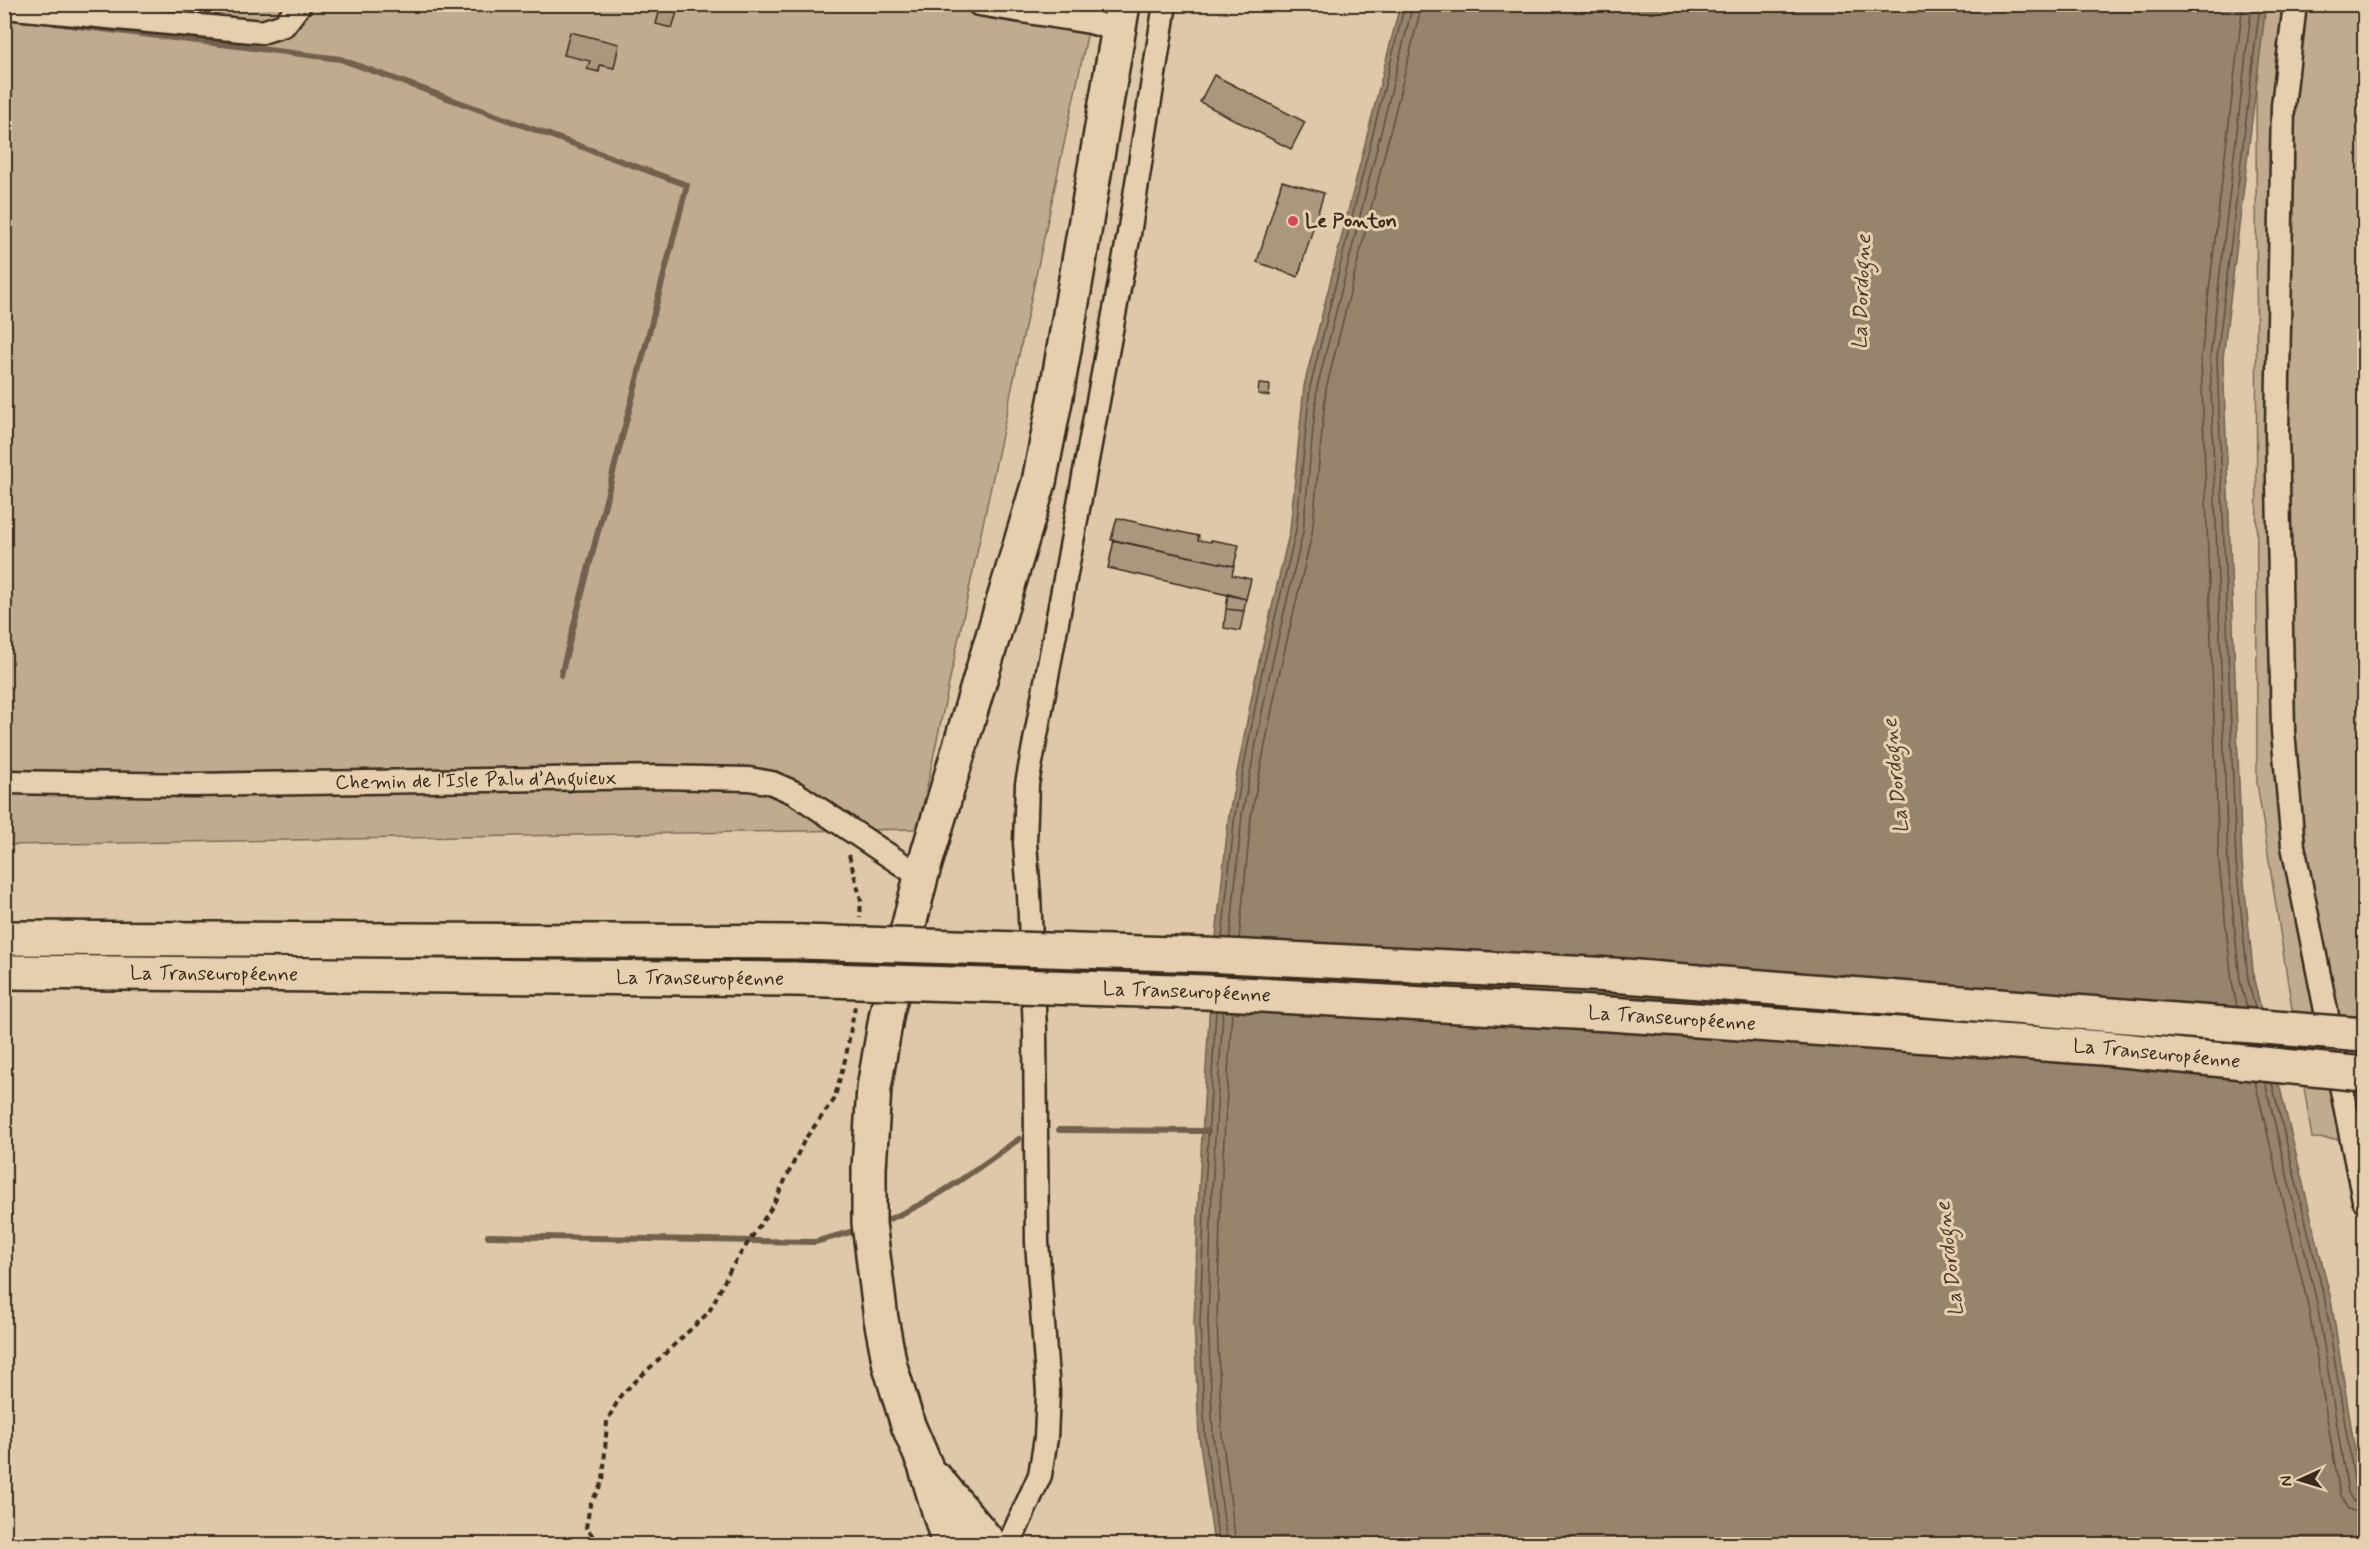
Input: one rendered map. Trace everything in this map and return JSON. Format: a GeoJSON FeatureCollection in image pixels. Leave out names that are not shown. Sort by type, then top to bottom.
{"type":"FeatureCollection","features":[{"type":"Feature","properties":{"kind":"main road"},"geometry":{"type":"LineString","coordinates":[[949,1545],[925,1465],[908,1425],[890,1366],[881,1319],[869,1223],[869,1168],[874,1088],[885,1023],[921,877],[1039,482],[1084,239],[1106,15]]}},
{"type":"Feature","properties":{"kind":"main road","name":"La Transeuropéenne"},"geometry":{"type":"LineString","coordinates":[[4,938],[802,942],[1205,955],[1612,975],[2364,1035]]}},
{"type":"Feature","properties":{"kind":"main road","name":"La Transeuropéenne"},"geometry":{"type":"LineString","coordinates":[[4,972],[795,979],[1204,992],[1609,1014],[2102,1048],[2364,1074]]}},
{"type":"Feature","properties":{"kind":"main road"},"geometry":{"type":"LineString","coordinates":[[925,1465],[990,1545]]}},
{"type":"Feature","properties":{"kind":"street"},"geometry":{"type":"LineString","coordinates":[[4,7],[262,32],[284,25],[300,4]]}},
{"type":"Feature","properties":{"kind":"street"},"geometry":{"type":"LineString","coordinates":[[979,4],[1106,15]]}},
{"type":"Feature","properties":{"kind":"street"},"geometry":{"type":"LineString","coordinates":[[1009,1545],[1040,1475],[1046,1438],[1048,1392],[1037,1242],[1035,1030],[1025,843],[1027,784],[1129,234],[1165,4]]}},
{"type":"Feature","properties":{"kind":"street"},"geometry":{"type":"LineString","coordinates":[[2295,4],[2283,106],[2277,420],[2283,731],[2293,846],[2364,1200]]}},
{"type":"Feature","properties":{"kind":"street","name":"Chemin de l'Isle Palu d’Anguieux"},"geometry":{"type":"LineString","coordinates":[[4,782],[194,785],[718,777],[772,783],[795,793],[921,877]]}},
{"type":"Feature","properties":{"kind":"path"},"geometry":{"type":"LineString","coordinates":[[828,816],[846,844],[861,900],[860,923]]}},
{"type":"Feature","properties":{"kind":"path"},"geometry":{"type":"LineString","coordinates":[[600,1545],[586,1528],[590,1505],[603,1480],[607,1421],[621,1395],[709,1312],[731,1268],[772,1207],[805,1139],[834,1100],[846,1056],[855,1004]]}},
{"type":"Feature","properties":{"kind":"shaded area"},"geometry":{"type":"Polygon","coordinates":[[[883,4],[1090,22],[918,829],[5,845],[4,5],[883,4]]]}},
{"type":"Feature","properties":{"kind":"shaded area"},"geometry":{"type":"Polygon","coordinates":[[[2256,5],[2364,5],[2364,1140],[2312,1138],[2257,783],[2256,5]]]}},
{"type":"Feature","properties":{"kind":"water","name":"La Dordogne"},"geometry":{"type":"Polygon","coordinates":[[[1400,5],[2266,5],[2223,358],[2242,862],[2254,980],[2331,1300],[2364,1509],[2364,1544],[1214,1544],[1199,1437],[1194,1322],[1211,984],[1229,814],[1256,675],[1290,530],[1304,386],[1400,5]]]}},
{"type":"Feature","properties":{"kind":"building"},"geometry":{"type":"Polygon","coordinates":[[[661,5],[678,9],[672,28],[656,24],[661,5]]]}},
{"type":"Feature","properties":{"kind":"building"},"geometry":{"type":"Polygon","coordinates":[[[570,32],[619,44],[614,68],[600,65],[599,72],[587,69],[590,61],[564,55],[570,32]]]}},
{"type":"Feature","properties":{"kind":"building"},"geometry":{"type":"Polygon","coordinates":[[[1214,75],[1305,122],[1291,149],[1200,102],[1214,75]]]}},
{"type":"Feature","properties":{"kind":"building","name":"Le Ponton"},"geometry":{"type":"Polygon","coordinates":[[[1282,181],[1324,193],[1298,277],[1257,262],[1282,181]]]}},
{"type":"Feature","properties":{"kind":"building"},"geometry":{"type":"Polygon","coordinates":[[[1259,384],[1270,385],[1269,396],[1258,394],[1259,384]]]}},
{"type":"Feature","properties":{"kind":"building"},"geometry":{"type":"Polygon","coordinates":[[[1117,518],[1199,536],[1198,540],[1239,545],[1234,566],[1111,540],[1117,518]]]}},
{"type":"Feature","properties":{"kind":"building"},"geometry":{"type":"Polygon","coordinates":[[[1114,540],[1234,566],[1232,575],[1251,579],[1246,599],[1108,568],[1114,540]]]}},
{"type":"Feature","properties":{"kind":"building"},"geometry":{"type":"Polygon","coordinates":[[[1228,594],[1246,599],[1244,611],[1226,609],[1228,594]]]}},
{"type":"Feature","properties":{"kind":"building"},"geometry":{"type":"Polygon","coordinates":[[[1226,609],[1244,611],[1240,631],[1224,628],[1226,609]]]}},
{"type":"Feature","properties":{"kind":"waterway"},"geometry":{"type":"LineString","coordinates":[[54,23],[340,59],[687,185],[561,675]]}},
{"type":"Feature","properties":{"kind":"waterway"},"geometry":{"type":"LineString","coordinates":[[1059,1130],[1208,1131]]}},
{"type":"Feature","properties":{"kind":"waterway"},"geometry":{"type":"LineString","coordinates":[[879,1223],[934,1197],[1019,1139]]}},
{"type":"Feature","properties":{"kind":"waterway"},"geometry":{"type":"LineString","coordinates":[[488,1236],[815,1242],[861,1229]]}},
{"type":"Feature","properties":{"kind":"place","name":"Le Ponton"},"geometry":{"type":"Point","coordinates":[1293,221]}}]}
